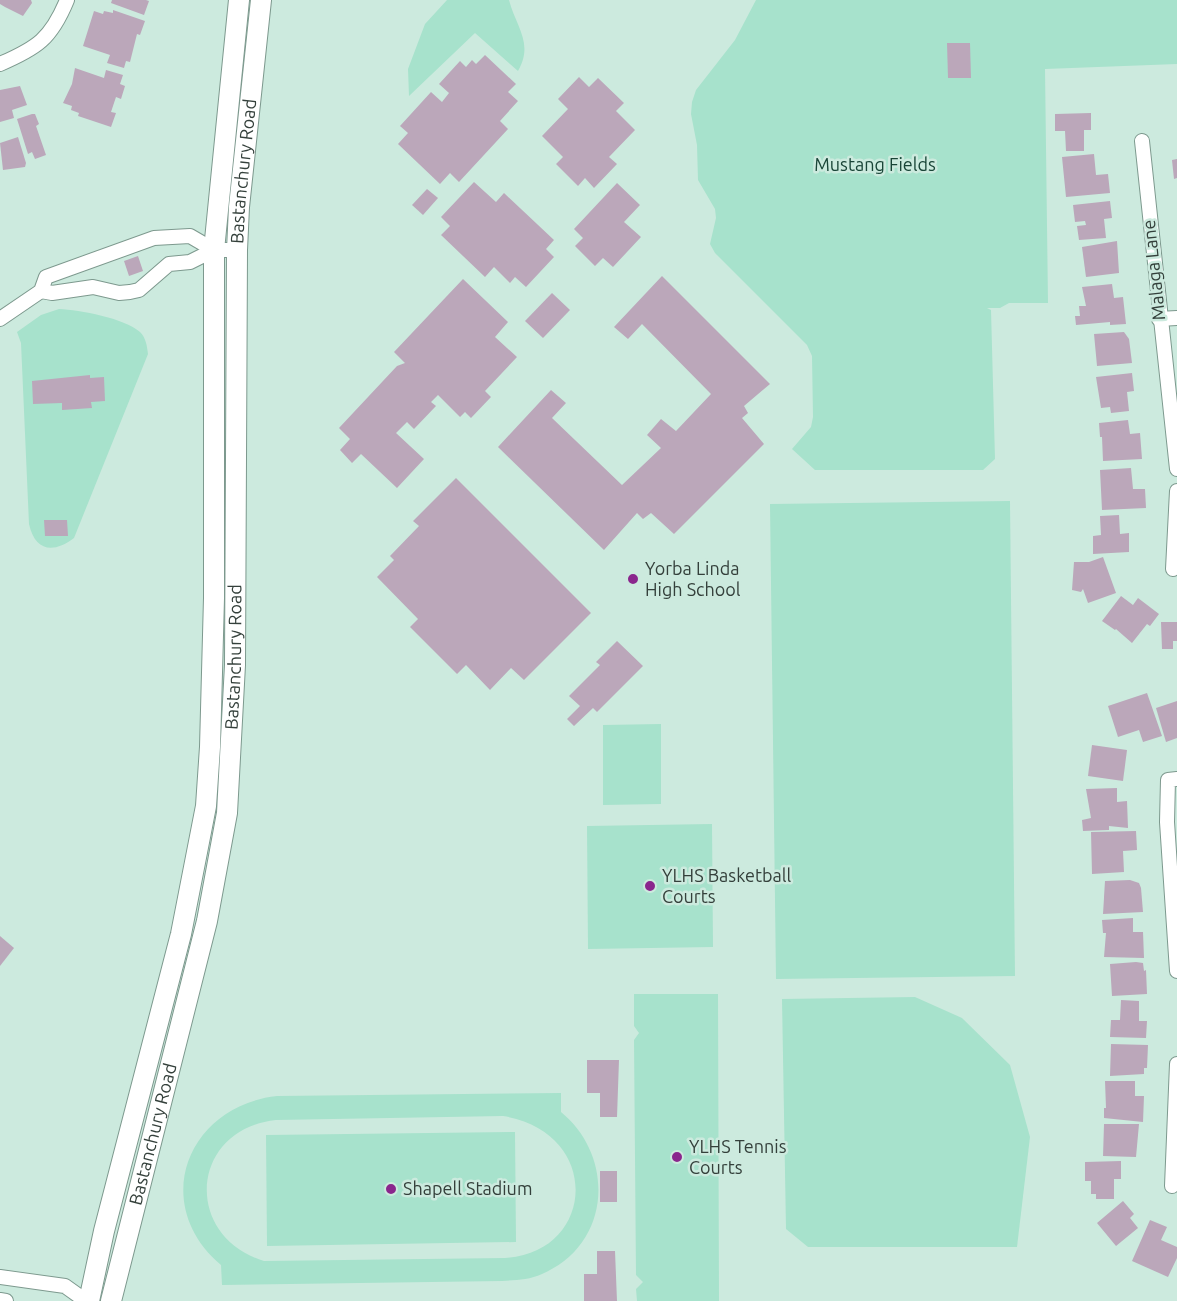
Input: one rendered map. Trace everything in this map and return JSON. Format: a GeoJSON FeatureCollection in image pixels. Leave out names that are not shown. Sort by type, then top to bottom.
{"type":"FeatureCollection","features":[{"type":"Feature","properties":{"kind":"main road","name":"Bastanchury Road"},"geometry":{"type":"LineString","coordinates":[[87,1301],[181,934],[199,849],[210,747],[214,250],[239,0]]}},
{"type":"Feature","properties":{"kind":"main road","name":"Bastanchury Road"},"geometry":{"type":"LineString","coordinates":[[111,1301],[196,968],[221,855],[231,766],[235,665],[239,207],[261,0]]}},
{"type":"Feature","properties":{"kind":"main road"},"geometry":{"type":"LineString","coordinates":[[212,651],[223,659],[222,754],[231,766]]}},
{"type":"Feature","properties":{"kind":"main road"},"geometry":{"type":"LineString","coordinates":[[196,968],[191,958],[190,947],[209,859],[205,851],[199,849]]}},
{"type":"Feature","properties":{"kind":"street"},"geometry":{"type":"LineString","coordinates":[[0,64],[30,51],[49,36],[67,0]]}},
{"type":"Feature","properties":{"kind":"street","name":"Malaga Lane"},"geometry":{"type":"LineString","coordinates":[[1142,141],[1159,319],[1177,469]]}},
{"type":"Feature","properties":{"kind":"street"},"geometry":{"type":"LineString","coordinates":[[0,319],[41,291],[46,277],[154,238],[190,236],[214,250]]}},
{"type":"Feature","properties":{"kind":"street"},"geometry":{"type":"LineString","coordinates":[[41,291],[52,293],[93,287],[119,293],[130,292],[139,290],[169,264],[190,262],[214,250],[237,250]]}},
{"type":"Feature","properties":{"kind":"street"},"geometry":{"type":"LineString","coordinates":[[87,261],[93,287]]}},
{"type":"Feature","properties":{"kind":"street"},"geometry":{"type":"LineString","coordinates":[[1159,319],[1177,318]]}},
{"type":"Feature","properties":{"kind":"street"},"geometry":{"type":"LineString","coordinates":[[1173,569],[1177,491]]}},
{"type":"Feature","properties":{"kind":"street"},"geometry":{"type":"LineString","coordinates":[[1173,779],[1167,822],[1177,971]]}},
{"type":"Feature","properties":{"kind":"street"},"geometry":{"type":"LineString","coordinates":[[1172,1186],[1177,1064]]}},
{"type":"Feature","properties":{"kind":"street"},"geometry":{"type":"LineString","coordinates":[[0,1277],[65,1286],[87,1301]]}},
{"type":"Feature","properties":{"kind":"street"},"geometry":{"type":"LineString","coordinates":[[0,1300],[6,1301]]}},
{"type":"Feature","properties":{"kind":"green space"},"geometry":{"type":"Polygon","coordinates":[[[447,0],[509,0],[524,43],[522,61],[518,71],[475,33],[409,96],[408,69],[425,24],[447,0]]]}},
{"type":"Feature","properties":{"kind":"green space","name":"Mustang Fields"},"geometry":{"type":"Polygon","coordinates":[[[756,0],[1177,0],[1177,64],[1045,69],[1048,303],[1009,303],[1000,308],[987,308],[991,310],[995,459],[983,470],[815,470],[792,449],[811,427],[813,417],[812,356],[807,345],[715,253],[710,244],[716,218],[715,209],[698,180],[697,145],[691,114],[696,90],[735,40],[756,0]]]}},
{"type":"Feature","properties":{"kind":"green space"},"geometry":{"type":"Polygon","coordinates":[[[59,309],[101,316],[133,327],[144,337],[148,354],[74,538],[52,548],[40,545],[29,524],[21,343],[17,332],[41,315],[59,309]]]}},
{"type":"Feature","properties":{"kind":"green space"},"geometry":{"type":"Polygon","coordinates":[[[1010,501],[1015,976],[776,979],[770,504],[1010,501]]]}},
{"type":"Feature","properties":{"kind":"green space"},"geometry":{"type":"Polygon","coordinates":[[[661,724],[661,804],[603,805],[603,725],[661,724]]]}},
{"type":"Feature","properties":{"kind":"green space","name":"YLHS Basketball Courts"},"geometry":{"type":"Polygon","coordinates":[[[712,824],[713,947],[588,949],[587,826],[712,824]]]}},
{"type":"Feature","properties":{"kind":"green space","name":"YLHS Tennis Courts"},"geometry":{"type":"Polygon","coordinates":[[[634,994],[718,994],[719,1301],[637,1301],[636,1289],[643,1282],[636,1275],[634,1040],[639,1033],[634,1026],[634,994]]]}},
{"type":"Feature","properties":{"kind":"green space"},"geometry":{"type":"Polygon","coordinates":[[[915,997],[962,1018],[1010,1065],[1030,1137],[1017,1247],[808,1247],[786,1229],[782,999],[915,997]]]}},
{"type":"Feature","properties":{"kind":"green space"},"geometry":{"type":"Polygon","coordinates":[[[561,1093],[561,1112],[579,1131],[591,1152],[597,1175],[598,1199],[593,1222],[582,1243],[565,1261],[542,1274],[527,1279],[222,1285],[221,1265],[199,1241],[187,1214],[183,1187],[188,1161],[201,1138],[220,1118],[246,1104],[277,1096],[561,1093]],[[503,1116],[276,1120],[247,1128],[226,1142],[213,1162],[207,1184],[209,1208],[219,1230],[237,1248],[264,1261],[505,1258],[535,1251],[557,1236],[571,1215],[576,1191],[572,1167],[558,1144],[536,1126],[503,1116]]]}},
{"type":"Feature","properties":{"kind":"green space","name":"Shapell Stadium"},"geometry":{"type":"Polygon","coordinates":[[[515,1132],[516,1242],[267,1246],[266,1135],[515,1132]]]}},
{"type":"Feature","properties":{"kind":"building"},"geometry":{"type":"Polygon","coordinates":[[[0,0],[31,0],[32,3],[23,16],[0,4],[0,0]]]}},
{"type":"Feature","properties":{"kind":"building"},"geometry":{"type":"Polygon","coordinates":[[[112,0],[149,1],[144,15],[111,3],[112,0]]]}},
{"type":"Feature","properties":{"kind":"building"},"geometry":{"type":"Polygon","coordinates":[[[113,10],[145,21],[140,35],[137,34],[130,62],[126,61],[124,68],[107,63],[110,55],[83,46],[94,11],[103,14],[104,11],[113,13],[113,10]]]}},
{"type":"Feature","properties":{"kind":"building"},"geometry":{"type":"Polygon","coordinates":[[[947,43],[970,43],[971,78],[948,78],[947,43]]]}},
{"type":"Feature","properties":{"kind":"building"},"geometry":{"type":"Polygon","coordinates":[[[485,55],[516,84],[508,92],[518,101],[500,121],[508,129],[459,182],[450,173],[440,184],[398,144],[408,133],[400,126],[431,92],[442,102],[449,93],[439,84],[460,61],[466,67],[472,60],[476,64],[485,55]]]}},
{"type":"Feature","properties":{"kind":"building"},"geometry":{"type":"Polygon","coordinates":[[[75,68],[104,78],[106,70],[123,75],[120,84],[125,86],[121,99],[116,97],[111,112],[116,113],[111,127],[78,116],[79,113],[71,110],[72,106],[63,103],[72,84],[75,68]]]}},
{"type":"Feature","properties":{"kind":"building"},"geometry":{"type":"Polygon","coordinates":[[[579,77],[589,87],[598,78],[624,103],[616,111],[635,130],[609,157],[617,164],[594,188],[585,178],[578,186],[556,164],[563,157],[542,136],[568,109],[558,99],[579,77]]]}},
{"type":"Feature","properties":{"kind":"building"},"geometry":{"type":"Polygon","coordinates":[[[20,86],[27,105],[12,110],[14,118],[0,122],[0,90],[20,86]]]}},
{"type":"Feature","properties":{"kind":"building"},"geometry":{"type":"Polygon","coordinates":[[[1091,113],[1091,130],[1084,130],[1084,151],[1066,151],[1065,131],[1055,131],[1055,114],[1091,113]]]}},
{"type":"Feature","properties":{"kind":"building"},"geometry":{"type":"Polygon","coordinates":[[[35,114],[39,124],[36,126],[46,155],[35,159],[32,152],[28,154],[17,119],[35,114]]]}},
{"type":"Feature","properties":{"kind":"building"},"geometry":{"type":"Polygon","coordinates":[[[18,137],[26,163],[25,167],[3,170],[0,143],[18,137]]]}},
{"type":"Feature","properties":{"kind":"building"},"geometry":{"type":"Polygon","coordinates":[[[1094,154],[1096,175],[1108,174],[1110,193],[1066,197],[1062,157],[1094,154]]]}},
{"type":"Feature","properties":{"kind":"building"},"geometry":{"type":"Polygon","coordinates":[[[1177,159],[1177,178],[1174,179],[1172,160],[1177,159]]]}},
{"type":"Feature","properties":{"kind":"building"},"geometry":{"type":"Polygon","coordinates":[[[474,182],[496,202],[504,193],[554,240],[546,249],[554,257],[526,287],[515,277],[510,283],[494,267],[485,277],[441,235],[450,226],[441,217],[474,182]]]}},
{"type":"Feature","properties":{"kind":"building"},"geometry":{"type":"Polygon","coordinates":[[[617,183],[640,205],[624,222],[641,237],[613,267],[603,258],[595,266],[575,246],[583,238],[574,229],[617,183]]]}},
{"type":"Feature","properties":{"kind":"building"},"geometry":{"type":"Polygon","coordinates":[[[427,189],[438,198],[423,215],[412,205],[427,189]]]}},
{"type":"Feature","properties":{"kind":"building"},"geometry":{"type":"Polygon","coordinates":[[[1110,201],[1112,218],[1104,219],[1106,238],[1079,240],[1077,226],[1086,225],[1085,221],[1075,222],[1073,205],[1110,201]]]}},
{"type":"Feature","properties":{"kind":"building"},"geometry":{"type":"Polygon","coordinates":[[[1117,241],[1119,273],[1086,277],[1082,247],[1117,241]]]}},
{"type":"Feature","properties":{"kind":"building"},"geometry":{"type":"Polygon","coordinates":[[[138,256],[143,271],[129,276],[124,261],[138,256]]]}},
{"type":"Feature","properties":{"kind":"building"},"geometry":{"type":"Polygon","coordinates":[[[662,276],[770,384],[744,406],[748,413],[742,418],[764,444],[674,534],[651,513],[643,519],[637,513],[604,550],[498,447],[551,390],[566,403],[552,418],[622,485],[661,448],[647,435],[661,419],[676,431],[711,394],[642,324],[628,339],[614,327],[662,276]]]}},
{"type":"Feature","properties":{"kind":"building"},"geometry":{"type":"Polygon","coordinates":[[[463,279],[508,322],[495,337],[517,357],[485,391],[491,397],[471,418],[465,412],[460,417],[438,395],[431,402],[436,406],[414,429],[407,422],[396,433],[424,459],[397,488],[361,454],[352,463],[340,450],[350,439],[339,428],[397,366],[405,363],[394,352],[463,279]]]}},
{"type":"Feature","properties":{"kind":"building"},"geometry":{"type":"Polygon","coordinates":[[[1112,284],[1114,298],[1123,297],[1126,324],[1110,325],[1110,322],[1076,325],[1075,316],[1080,316],[1079,306],[1086,306],[1082,287],[1112,284]]]}},
{"type":"Feature","properties":{"kind":"building"},"geometry":{"type":"Polygon","coordinates":[[[552,293],[570,310],[543,338],[525,321],[552,293]]]}},
{"type":"Feature","properties":{"kind":"building"},"geometry":{"type":"Polygon","coordinates":[[[1124,332],[1129,339],[1132,363],[1097,366],[1094,334],[1124,332]]]}},
{"type":"Feature","properties":{"kind":"building"},"geometry":{"type":"Polygon","coordinates":[[[1132,373],[1134,391],[1127,392],[1129,411],[1111,413],[1110,407],[1101,408],[1096,377],[1132,373]]]}},
{"type":"Feature","properties":{"kind":"building"},"geometry":{"type":"Polygon","coordinates":[[[90,375],[90,378],[104,377],[105,401],[91,402],[92,408],[62,410],[62,403],[33,404],[32,381],[90,375]]]}},
{"type":"Feature","properties":{"kind":"building"},"geometry":{"type":"Polygon","coordinates":[[[1128,420],[1130,434],[1140,433],[1142,459],[1103,461],[1099,423],[1128,420]]]}},
{"type":"Feature","properties":{"kind":"building"},"geometry":{"type":"Polygon","coordinates":[[[1131,468],[1133,489],[1145,489],[1146,508],[1102,510],[1100,470],[1131,468]]]}},
{"type":"Feature","properties":{"kind":"building"},"geometry":{"type":"Polygon","coordinates":[[[456,478],[591,613],[524,680],[511,668],[490,690],[466,665],[457,674],[410,627],[418,619],[377,577],[394,560],[390,556],[419,526],[413,521],[456,478]]]}},
{"type":"Feature","properties":{"kind":"building"},"geometry":{"type":"Polygon","coordinates":[[[1119,515],[1120,534],[1129,533],[1129,552],[1093,554],[1093,536],[1101,535],[1100,516],[1119,515]]]}},
{"type":"Feature","properties":{"kind":"building"},"geometry":{"type":"Polygon","coordinates":[[[44,520],[67,520],[68,536],[45,536],[44,520]]]}},
{"type":"Feature","properties":{"kind":"building"},"geometry":{"type":"Polygon","coordinates":[[[1103,557],[1116,593],[1088,603],[1083,589],[1081,592],[1072,590],[1074,562],[1089,562],[1103,557]]]}},
{"type":"Feature","properties":{"kind":"building"},"geometry":{"type":"Polygon","coordinates":[[[1121,596],[1133,605],[1138,598],[1159,614],[1150,626],[1147,624],[1132,643],[1116,629],[1102,621],[1121,596]]]}},
{"type":"Feature","properties":{"kind":"building"},"geometry":{"type":"Polygon","coordinates":[[[1161,622],[1177,622],[1177,641],[1173,641],[1173,649],[1162,649],[1161,622]]]}},
{"type":"Feature","properties":{"kind":"building"},"geometry":{"type":"Polygon","coordinates":[[[617,641],[643,666],[597,712],[593,708],[574,726],[567,719],[580,706],[569,696],[600,665],[596,662],[617,641]]]}},
{"type":"Feature","properties":{"kind":"building"},"geometry":{"type":"Polygon","coordinates":[[[1147,693],[1162,736],[1143,742],[1139,730],[1118,737],[1108,706],[1147,693]]]}},
{"type":"Feature","properties":{"kind":"building"},"geometry":{"type":"Polygon","coordinates":[[[1177,701],[1177,738],[1166,742],[1156,708],[1177,701]]]}},
{"type":"Feature","properties":{"kind":"building"},"geometry":{"type":"Polygon","coordinates":[[[1092,745],[1127,750],[1123,781],[1088,776],[1092,745]]]}},
{"type":"Feature","properties":{"kind":"building"},"geometry":{"type":"Polygon","coordinates":[[[1117,788],[1117,802],[1127,801],[1128,828],[1109,826],[1109,830],[1083,831],[1082,820],[1091,818],[1086,789],[1117,788]]]}},
{"type":"Feature","properties":{"kind":"building"},"geometry":{"type":"Polygon","coordinates":[[[1136,831],[1137,850],[1123,851],[1124,872],[1092,874],[1091,832],[1136,831]]]}},
{"type":"Feature","properties":{"kind":"building"},"geometry":{"type":"Polygon","coordinates":[[[1130,880],[1139,883],[1143,912],[1103,914],[1105,881],[1130,880]]]}},
{"type":"Feature","properties":{"kind":"building"},"geometry":{"type":"Polygon","coordinates":[[[1133,918],[1133,932],[1143,932],[1144,958],[1104,957],[1106,933],[1103,933],[1102,920],[1133,918]]]}},
{"type":"Feature","properties":{"kind":"building"},"geometry":{"type":"Polygon","coordinates":[[[0,936],[14,948],[0,966],[0,936]]]}},
{"type":"Feature","properties":{"kind":"building"},"geometry":{"type":"Polygon","coordinates":[[[1143,963],[1144,971],[1146,970],[1147,994],[1112,996],[1110,964],[1143,963]]]}},
{"type":"Feature","properties":{"kind":"building"},"geometry":{"type":"Polygon","coordinates":[[[1121,1000],[1139,1001],[1139,1021],[1147,1021],[1146,1038],[1110,1037],[1111,1020],[1120,1020],[1121,1000]]]}},
{"type":"Feature","properties":{"kind":"building"},"geometry":{"type":"Polygon","coordinates":[[[1111,1044],[1148,1045],[1147,1068],[1144,1068],[1144,1074],[1110,1076],[1111,1044]]]}},
{"type":"Feature","properties":{"kind":"building"},"geometry":{"type":"Polygon","coordinates":[[[587,1060],[619,1060],[617,1117],[600,1117],[600,1093],[587,1093],[587,1060]]]}},
{"type":"Feature","properties":{"kind":"building"},"geometry":{"type":"Polygon","coordinates":[[[1105,1081],[1135,1081],[1135,1096],[1144,1096],[1143,1122],[1104,1118],[1105,1081]]]}},
{"type":"Feature","properties":{"kind":"building"},"geometry":{"type":"Polygon","coordinates":[[[1104,1124],[1139,1124],[1136,1157],[1103,1156],[1104,1124]]]}},
{"type":"Feature","properties":{"kind":"building"},"geometry":{"type":"Polygon","coordinates":[[[1121,1161],[1121,1179],[1114,1179],[1114,1199],[1096,1199],[1096,1194],[1091,1194],[1091,1181],[1085,1181],[1085,1162],[1121,1161]]]}},
{"type":"Feature","properties":{"kind":"building"},"geometry":{"type":"Polygon","coordinates":[[[600,1171],[617,1171],[617,1202],[600,1202],[600,1171]]]}},
{"type":"Feature","properties":{"kind":"building"},"geometry":{"type":"Polygon","coordinates":[[[1123,1201],[1134,1214],[1130,1218],[1138,1228],[1116,1246],[1097,1223],[1123,1201]]]}},
{"type":"Feature","properties":{"kind":"building"},"geometry":{"type":"Polygon","coordinates":[[[1150,1220],[1167,1227],[1161,1240],[1177,1247],[1177,1258],[1168,1277],[1132,1261],[1150,1220]]]}},
{"type":"Feature","properties":{"kind":"building"},"geometry":{"type":"Polygon","coordinates":[[[597,1251],[615,1251],[617,1301],[584,1301],[584,1274],[597,1274],[597,1251]]]}},
{"type":"Feature","properties":{"kind":"place","name":"Yorba Linda High School"},"geometry":{"type":"Point","coordinates":[633,579]}},
{"type":"Feature","properties":{"kind":"place","name":"YLHS Basketball Courts"},"geometry":{"type":"Point","coordinates":[650,886]}},
{"type":"Feature","properties":{"kind":"place","name":"YLHS Tennis Courts"},"geometry":{"type":"Point","coordinates":[677,1157]}},
{"type":"Feature","properties":{"kind":"place","name":"Shapell Stadium"},"geometry":{"type":"Point","coordinates":[391,1189]}}]}
